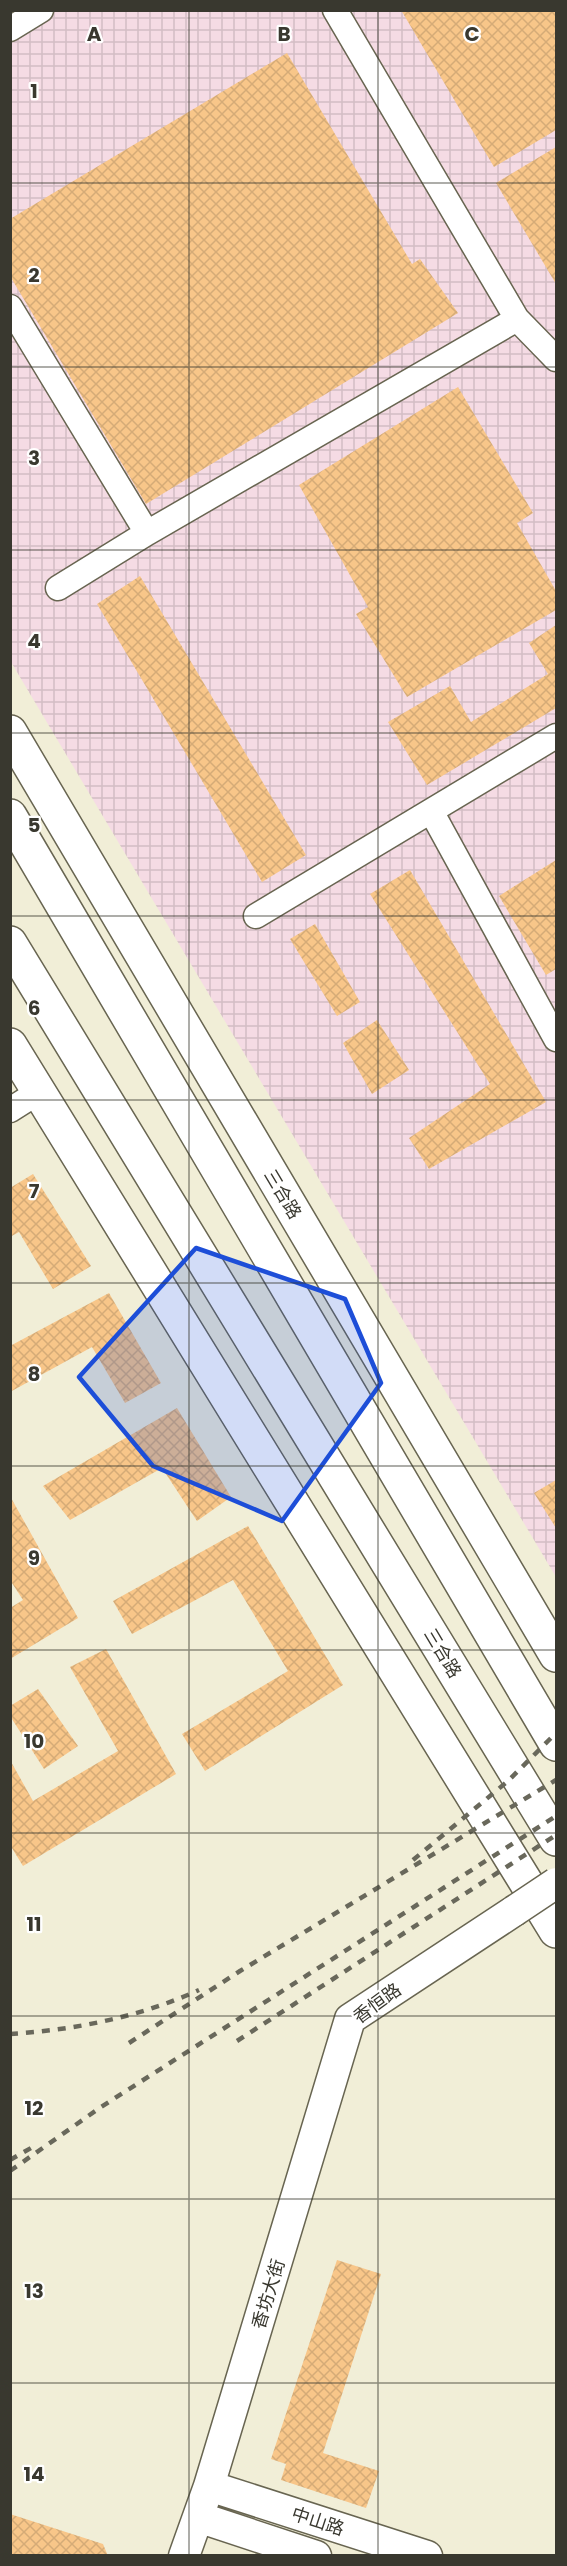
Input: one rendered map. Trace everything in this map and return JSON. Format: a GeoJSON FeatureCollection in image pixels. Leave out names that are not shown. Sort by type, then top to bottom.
{"type":"FeatureCollection","features":[{"type":"Feature","properties":{"kind":"highway","name":"三合路"},"geometry":{"type":"LineString","coordinates":[[10,732],[556,1655]]}},
{"type":"Feature","properties":{"kind":"highway"},"geometry":{"type":"LineString","coordinates":[[10,816],[556,1744]]}},
{"type":"Feature","properties":{"kind":"highway","name":"三合路"},"geometry":{"type":"LineString","coordinates":[[10,943],[556,1839]]}},
{"type":"Feature","properties":{"kind":"highway"},"geometry":{"type":"LineString","coordinates":[[10,1045],[556,1931]]}},
{"type":"Feature","properties":{"kind":"main road","name":"香恒路"},"geometry":{"type":"LineString","coordinates":[[518,1918],[556,1883]]}},
{"type":"Feature","properties":{"kind":"main road","name":"香恒路"},"geometry":{"type":"LineString","coordinates":[[348,2031],[350,2019],[518,1918],[556,1903]]}},
{"type":"Feature","properties":{"kind":"main road","name":"香坊大街"},"geometry":{"type":"LineString","coordinates":[[184,2556],[209,2486],[348,2031]]}},
{"type":"Feature","properties":{"kind":"main road","name":"中山路"},"geometry":{"type":"LineString","coordinates":[[209,2486],[427,2556]]}},
{"type":"Feature","properties":{"kind":"main road","name":"中山路"},"geometry":{"type":"LineString","coordinates":[[198,2517],[316,2556]]}},
{"type":"Feature","properties":{"kind":"street"},"geometry":{"type":"LineString","coordinates":[[10,28],[40,10]]}},
{"type":"Feature","properties":{"kind":"street"},"geometry":{"type":"LineString","coordinates":[[335,10],[517,319],[556,359]]}},
{"type":"Feature","properties":{"kind":"street"},"geometry":{"type":"LineString","coordinates":[[10,307],[147,533]]}},
{"type":"Feature","properties":{"kind":"street"},"geometry":{"type":"LineString","coordinates":[[58,588],[147,533],[517,319]]}},
{"type":"Feature","properties":{"kind":"street"},"geometry":{"type":"LineString","coordinates":[[256,916],[556,736]]}},
{"type":"Feature","properties":{"kind":"street"},"geometry":{"type":"LineString","coordinates":[[431,811],[556,1039]]}},
{"type":"Feature","properties":{"kind":"street"},"geometry":{"type":"LineString","coordinates":[[10,1110],[40,1091]]}},
{"type":"Feature","properties":{"kind":"highlighted area"},"geometry":{"type":"Polygon","coordinates":[[[196,1248],[345,1299],[381,1383],[282,1521],[153,1466],[79,1377],[196,1248]]]}},
{"type":"Feature","properties":{"kind":"shaded area"},"geometry":{"type":"Polygon","coordinates":[[[11,11],[556,11],[556,1577],[11,662],[11,11]]]}},
{"type":"Feature","properties":{"kind":"building"},"geometry":{"type":"Polygon","coordinates":[[[401,10],[556,10],[556,130],[494,167],[401,10]]]}},
{"type":"Feature","properties":{"kind":"building"},"geometry":{"type":"Polygon","coordinates":[[[287,53],[412,264],[420,259],[458,313],[146,504],[10,276],[10,219],[287,53]]]}},
{"type":"Feature","properties":{"kind":"building"},"geometry":{"type":"Polygon","coordinates":[[[556,147],[556,284],[496,183],[556,147]]]}},
{"type":"Feature","properties":{"kind":"building"},"geometry":{"type":"Polygon","coordinates":[[[458,387],[533,513],[517,523],[556,591],[556,610],[407,697],[356,614],[368,607],[299,485],[458,387]]]}},
{"type":"Feature","properties":{"kind":"building"},"geometry":{"type":"Polygon","coordinates":[[[140,576],[306,855],[262,882],[97,604],[140,576]]]}},
{"type":"Feature","properties":{"kind":"building"},"geometry":{"type":"Polygon","coordinates":[[[556,625],[556,708],[427,785],[388,722],[450,686],[471,722],[548,674],[529,643],[556,625]]]}},
{"type":"Feature","properties":{"kind":"building"},"geometry":{"type":"Polygon","coordinates":[[[556,860],[556,969],[546,975],[499,896],[556,860]]]}},
{"type":"Feature","properties":{"kind":"building"},"geometry":{"type":"Polygon","coordinates":[[[410,870],[546,1102],[429,1169],[409,1138],[490,1084],[370,894],[410,870]]]}},
{"type":"Feature","properties":{"kind":"building"},"geometry":{"type":"Polygon","coordinates":[[[315,924],[360,1002],[337,1016],[290,939],[315,924]]]}},
{"type":"Feature","properties":{"kind":"building"},"geometry":{"type":"Polygon","coordinates":[[[377,1020],[409,1070],[372,1094],[343,1043],[377,1020]]]}},
{"type":"Feature","properties":{"kind":"building"},"geometry":{"type":"Polygon","coordinates":[[[33,1174],[91,1266],[53,1289],[19,1232],[10,1237],[10,1188],[33,1174]]]}},
{"type":"Feature","properties":{"kind":"building"},"geometry":{"type":"Polygon","coordinates":[[[109,1293],[161,1383],[125,1403],[92,1347],[10,1392],[10,1346],[109,1293]]]}},
{"type":"Feature","properties":{"kind":"building"},"geometry":{"type":"Polygon","coordinates":[[[177,1408],[231,1497],[197,1521],[162,1468],[70,1520],[43,1486],[177,1408]]]}},
{"type":"Feature","properties":{"kind":"building"},"geometry":{"type":"Polygon","coordinates":[[[556,1480],[556,1528],[534,1493],[556,1480]]]}},
{"type":"Feature","properties":{"kind":"building"},"geometry":{"type":"Polygon","coordinates":[[[10,1496],[78,1618],[10,1659],[10,1608],[23,1600],[10,1580],[10,1496]]]}},
{"type":"Feature","properties":{"kind":"building"},"geometry":{"type":"Polygon","coordinates":[[[248,1526],[343,1685],[205,1771],[182,1734],[288,1671],[233,1580],[132,1634],[113,1601],[248,1526]]]}},
{"type":"Feature","properties":{"kind":"building"},"geometry":{"type":"Polygon","coordinates":[[[106,1649],[176,1774],[23,1866],[10,1845],[10,1760],[33,1801],[118,1751],[70,1667],[106,1649]]]}},
{"type":"Feature","properties":{"kind":"building"},"geometry":{"type":"Polygon","coordinates":[[[38,1689],[78,1746],[44,1769],[10,1716],[10,1706],[38,1689]]]}},
{"type":"Feature","properties":{"kind":"building"},"geometry":{"type":"Polygon","coordinates":[[[337,2260],[381,2274],[323,2453],[379,2471],[366,2508],[281,2480],[286,2464],[271,2459],[337,2260]]]}},
{"type":"Feature","properties":{"kind":"building"},"geometry":{"type":"Polygon","coordinates":[[[10,2514],[103,2544],[108,2556],[10,2556],[10,2514]]]}},
{"type":"Feature","properties":{"kind":"railway"},"geometry":{"type":"LineString","coordinates":[[413,1860],[508,1781],[556,1733]]}},
{"type":"Feature","properties":{"kind":"railway"},"geometry":{"type":"LineString","coordinates":[[129,2043],[240,1971],[556,1780]]}},
{"type":"Feature","properties":{"kind":"railway"},"geometry":{"type":"LineString","coordinates":[[10,2171],[101,2107],[556,1816]]}},
{"type":"Feature","properties":{"kind":"railway"},"geometry":{"type":"LineString","coordinates":[[237,2041],[556,1835]]}},
{"type":"Feature","properties":{"kind":"railway"},"geometry":{"type":"LineString","coordinates":[[10,2034],[106,2021],[154,2008],[199,1990]]}},
{"type":"Feature","properties":{"kind":"railway"},"geometry":{"type":"LineString","coordinates":[[10,2160],[31,2148]]}}]}
